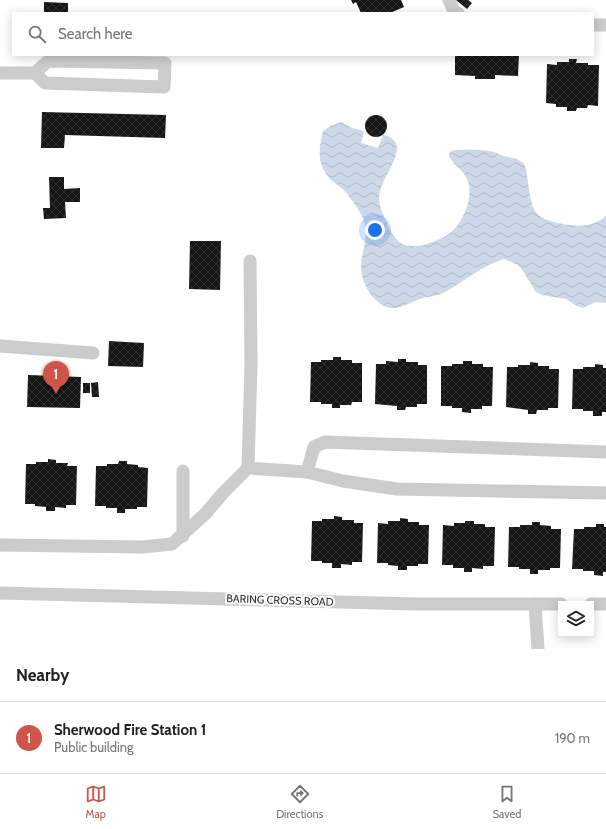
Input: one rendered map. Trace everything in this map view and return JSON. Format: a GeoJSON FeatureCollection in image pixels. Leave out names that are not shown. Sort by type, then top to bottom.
{"type":"FeatureCollection","features":[{"type":"Feature","properties":{"kind":"street"},"geometry":{"type":"LineString","coordinates":[[449,0],[454,11],[456,12]]}},
{"type":"Feature","properties":{"kind":"street"},"geometry":{"type":"LineString","coordinates":[[594,25],[606,25]]}},
{"type":"Feature","properties":{"kind":"street"},"geometry":{"type":"LineString","coordinates":[[0,73],[35,73],[48,61],[165,63],[164,87],[45,84],[35,73]]}},
{"type":"Feature","properties":{"kind":"street"},"geometry":{"type":"LineString","coordinates":[[0,545],[143,547],[172,544],[183,536],[206,513],[248,468],[251,364],[250,261]]}},
{"type":"Feature","properties":{"kind":"street"},"geometry":{"type":"LineString","coordinates":[[0,346],[93,353]]}},
{"type":"Feature","properties":{"kind":"street"},"geometry":{"type":"LineString","coordinates":[[307,472],[314,447],[325,442],[606,452]]}},
{"type":"Feature","properties":{"kind":"street"},"geometry":{"type":"LineString","coordinates":[[248,468],[307,472],[343,481],[397,489],[606,493]]}},
{"type":"Feature","properties":{"kind":"street"},"geometry":{"type":"LineString","coordinates":[[183,471],[183,536]]}},
{"type":"Feature","properties":{"kind":"street","name":"BARING CROSS ROAD"},"geometry":{"type":"LineString","coordinates":[[0,593],[417,604],[558,604]]}},
{"type":"Feature","properties":{"kind":"street"},"geometry":{"type":"LineString","coordinates":[[536,604],[538,649]]}},
{"type":"Feature","properties":{"kind":"street"},"geometry":{"type":"LineString","coordinates":[[594,604],[606,604]]}},
{"type":"Feature","properties":{"kind":"water"},"geometry":{"type":"Polygon","coordinates":[[[341,122],[352,128],[364,131],[361,143],[378,148],[383,135],[391,137],[396,143],[396,154],[392,166],[382,185],[379,200],[380,207],[390,230],[402,244],[407,246],[427,244],[446,236],[458,225],[466,210],[469,201],[469,184],[464,174],[449,156],[450,152],[455,150],[495,152],[523,163],[526,169],[533,206],[540,216],[547,220],[556,223],[579,226],[593,223],[606,216],[606,303],[595,302],[583,308],[566,299],[542,295],[536,292],[521,268],[504,259],[473,274],[451,289],[440,294],[423,298],[395,308],[386,307],[381,304],[372,296],[363,280],[361,260],[366,239],[366,232],[362,216],[343,189],[328,177],[320,160],[323,131],[332,125],[341,122]]]}},
{"type":"Feature","properties":{"kind":"building"},"geometry":{"type":"Polygon","coordinates":[[[351,0],[401,0],[404,7],[392,12],[361,12],[356,2],[353,4],[351,0]]]}},
{"type":"Feature","properties":{"kind":"building"},"geometry":{"type":"Polygon","coordinates":[[[456,0],[468,0],[472,3],[467,9],[456,0]]]}},
{"type":"Feature","properties":{"kind":"building"},"geometry":{"type":"Polygon","coordinates":[[[44,2],[68,3],[68,12],[44,12],[44,2]]]}},
{"type":"Feature","properties":{"kind":"building"},"geometry":{"type":"Polygon","coordinates":[[[455,56],[519,56],[518,76],[495,75],[495,79],[475,79],[475,76],[455,75],[455,56]]]}},
{"type":"Feature","properties":{"kind":"building"},"geometry":{"type":"Polygon","coordinates":[[[569,59],[577,59],[576,63],[599,65],[598,106],[588,105],[587,108],[577,108],[576,111],[567,111],[567,107],[556,107],[556,104],[546,103],[547,64],[557,65],[557,62],[569,62],[569,59]]]}},
{"type":"Feature","properties":{"kind":"building"},"geometry":{"type":"Polygon","coordinates":[[[42,112],[166,115],[165,138],[65,135],[64,148],[41,148],[42,112]]]}},
{"type":"Feature","properties":{"kind":"building"},"geometry":{"type":"Polygon","coordinates":[[[376,115],[380,116],[386,122],[386,130],[380,136],[376,137],[372,136],[366,130],[365,126],[366,122],[372,116],[376,115]]]}},
{"type":"Feature","properties":{"kind":"building"},"geometry":{"type":"Polygon","coordinates":[[[49,177],[64,177],[64,189],[80,188],[80,202],[65,202],[66,218],[44,219],[43,208],[50,208],[49,177]]]}},
{"type":"Feature","properties":{"kind":"building"},"geometry":{"type":"Polygon","coordinates":[[[190,241],[221,241],[220,290],[189,289],[190,241]]]}},
{"type":"Feature","properties":{"kind":"building"},"geometry":{"type":"Polygon","coordinates":[[[109,341],[144,343],[143,367],[108,366],[109,341]]]}},
{"type":"Feature","properties":{"kind":"building"},"geometry":{"type":"Polygon","coordinates":[[[333,357],[341,357],[341,360],[352,360],[352,363],[362,363],[362,402],[352,402],[351,405],[340,405],[340,408],[332,408],[332,404],[310,402],[311,362],[333,360],[333,357]]]}},
{"type":"Feature","properties":{"kind":"building"},"geometry":{"type":"Polygon","coordinates":[[[398,359],[406,359],[406,362],[418,362],[418,365],[427,365],[427,404],[417,404],[417,407],[406,407],[405,410],[397,410],[397,406],[375,404],[376,364],[386,364],[386,361],[398,362],[398,359]]]}},
{"type":"Feature","properties":{"kind":"building"},"geometry":{"type":"Polygon","coordinates":[[[463,361],[472,361],[472,364],[483,364],[483,367],[493,367],[492,406],[482,406],[482,409],[471,409],[471,413],[462,412],[462,408],[441,406],[441,366],[463,364],[463,361]]]}},
{"type":"Feature","properties":{"kind":"building"},"geometry":{"type":"Polygon","coordinates":[[[530,362],[538,363],[538,366],[549,366],[549,369],[559,369],[558,408],[537,410],[536,414],[528,414],[528,410],[506,407],[507,367],[530,365],[530,362]]]}},
{"type":"Feature","properties":{"kind":"building"},"geometry":{"type":"Polygon","coordinates":[[[595,364],[603,365],[603,368],[606,368],[606,412],[602,412],[602,416],[593,416],[593,411],[572,409],[573,369],[595,367],[595,364]]]}},
{"type":"Feature","properties":{"kind":"building"},"geometry":{"type":"Polygon","coordinates":[[[28,375],[81,377],[80,408],[27,407],[28,375]]]}},
{"type":"Feature","properties":{"kind":"building"},"geometry":{"type":"Polygon","coordinates":[[[98,382],[99,397],[92,397],[91,383],[98,382]]]}},
{"type":"Feature","properties":{"kind":"building"},"geometry":{"type":"Polygon","coordinates":[[[83,383],[90,383],[90,393],[83,393],[83,383]]]}},
{"type":"Feature","properties":{"kind":"building"},"geometry":{"type":"Polygon","coordinates":[[[48,459],[56,460],[56,463],[68,463],[67,466],[77,466],[76,505],[66,505],[66,508],[55,507],[55,511],[46,511],[46,507],[35,506],[35,504],[25,504],[26,464],[48,462],[48,459]]]}},
{"type":"Feature","properties":{"kind":"building"},"geometry":{"type":"Polygon","coordinates":[[[119,461],[127,461],[127,464],[148,468],[147,507],[125,509],[125,513],[117,513],[117,508],[95,506],[96,466],[118,464],[119,461]]]}},
{"type":"Feature","properties":{"kind":"building"},"geometry":{"type":"Polygon","coordinates":[[[334,516],[342,517],[342,520],[354,520],[354,523],[363,523],[362,562],[352,562],[352,565],[341,564],[341,568],[332,568],[332,563],[311,561],[312,521],[334,519],[334,516]]]}},
{"type":"Feature","properties":{"kind":"building"},"geometry":{"type":"Polygon","coordinates":[[[400,518],[408,519],[408,522],[419,522],[419,525],[429,525],[428,564],[407,566],[407,570],[398,570],[398,566],[388,565],[388,563],[377,563],[378,523],[388,524],[388,521],[400,521],[400,518]]]}},
{"type":"Feature","properties":{"kind":"building"},"geometry":{"type":"Polygon","coordinates":[[[465,521],[474,521],[474,524],[485,524],[485,527],[495,527],[494,566],[483,566],[483,569],[472,568],[472,572],[464,572],[464,568],[453,568],[453,565],[442,565],[443,525],[454,526],[454,523],[465,523],[465,521]]]}},
{"type":"Feature","properties":{"kind":"building"},"geometry":{"type":"Polygon","coordinates":[[[532,522],[540,522],[540,525],[551,526],[551,529],[561,529],[560,568],[538,570],[538,574],[530,574],[530,569],[508,567],[509,527],[532,525],[532,522]]]}},
{"type":"Feature","properties":{"kind":"building"},"geometry":{"type":"Polygon","coordinates":[[[596,524],[604,524],[604,527],[606,527],[606,572],[603,572],[603,576],[594,575],[594,571],[572,569],[574,529],[596,527],[596,524]]]}},
{"type":"Feature","properties":{"kind":"place","name":"Sherwood Fire Station 1"},"geometry":{"type":"Point","coordinates":[56,394]}}]}
